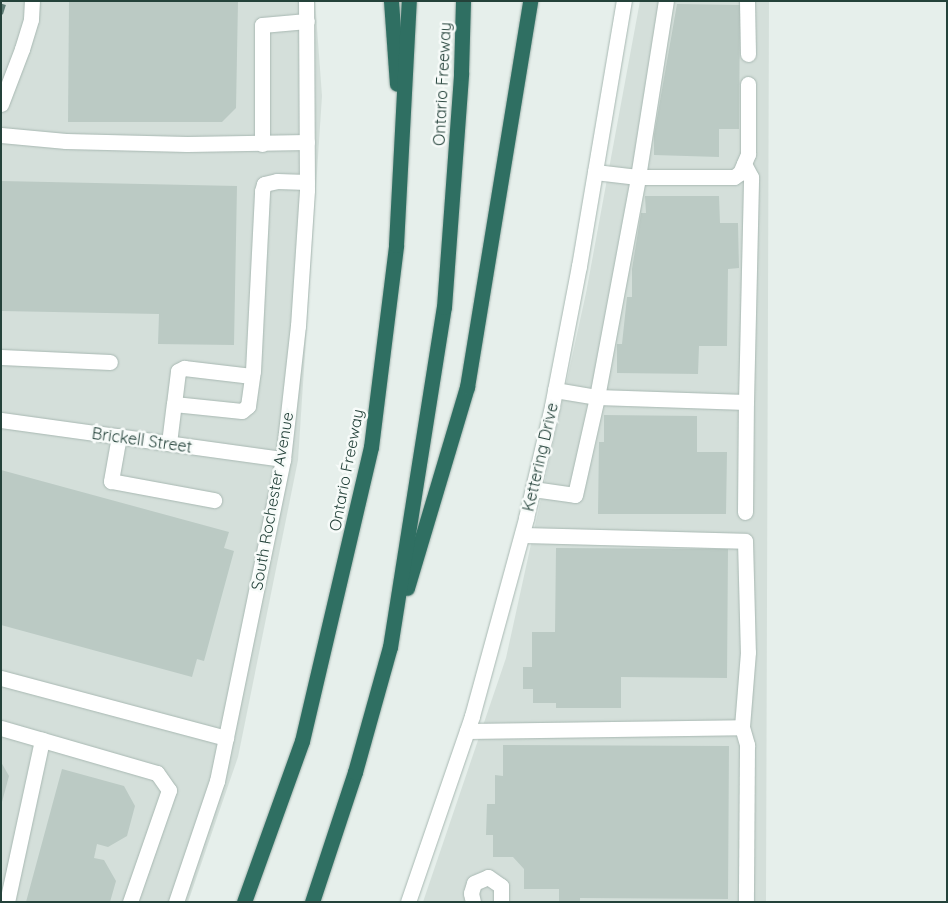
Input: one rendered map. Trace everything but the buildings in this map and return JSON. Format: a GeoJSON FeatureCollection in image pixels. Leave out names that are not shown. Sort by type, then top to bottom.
{"type":"FeatureCollection","features":[{"type":"Feature","properties":{"kind":"highway"},"geometry":{"type":"LineString","coordinates":[[391,1],[402,146]]}},
{"type":"Feature","properties":{"kind":"highway","name":"Ontario Freeway"},"geometry":{"type":"LineString","coordinates":[[244,902],[302,741],[371,447],[396,245],[409,1]]}},
{"type":"Feature","properties":{"kind":"highway","name":"Ontario Freeway"},"geometry":{"type":"LineString","coordinates":[[312,902],[355,772],[390,647],[444,307],[462,73],[463,1]]}},
{"type":"Feature","properties":{"kind":"highway"},"geometry":{"type":"LineString","coordinates":[[522,46],[525,1]]}},
{"type":"Feature","properties":{"kind":"highway"},"geometry":{"type":"LineString","coordinates":[[390,647],[467,387],[530,1]]}},
{"type":"Feature","properties":{"kind":"street"},"geometry":{"type":"LineString","coordinates":[[1,104],[24,42],[32,1]]}},
{"type":"Feature","properties":{"kind":"street","name":"South Rochester Avenue"},"geometry":{"type":"LineString","coordinates":[[176,902],[217,781],[283,459],[298,326],[307,182],[306,1]]}},
{"type":"Feature","properties":{"kind":"street","name":"Kettering Drive"},"geometry":{"type":"LineString","coordinates":[[408,902],[467,731],[522,535],[555,390],[624,1]]}},
{"type":"Feature","properties":{"kind":"street"},"geometry":{"type":"LineString","coordinates":[[533,489],[575,495],[597,397],[638,177],[666,1]]}},
{"type":"Feature","properties":{"kind":"street"},"geometry":{"type":"LineString","coordinates":[[747,1],[748,54]]}},
{"type":"Feature","properties":{"kind":"street"},"geometry":{"type":"LineString","coordinates":[[262,144],[262,25],[307,21]]}},
{"type":"Feature","properties":{"kind":"street"},"geometry":{"type":"LineString","coordinates":[[595,172],[638,177],[734,177],[744,164],[748,154],[748,84]]}},
{"type":"Feature","properties":{"kind":"street"},"geometry":{"type":"LineString","coordinates":[[1,135],[66,141],[262,144],[307,142]]}},
{"type":"Feature","properties":{"kind":"street"},"geometry":{"type":"LineString","coordinates":[[744,164],[751,177],[745,512]]}},
{"type":"Feature","properties":{"kind":"street"},"geometry":{"type":"LineString","coordinates":[[174,404],[242,411],[248,406],[252,376],[262,191],[264,184],[276,181],[307,182]]}},
{"type":"Feature","properties":{"kind":"street"},"geometry":{"type":"LineString","coordinates":[[1,356],[110,362]]}},
{"type":"Feature","properties":{"kind":"street"},"geometry":{"type":"LineString","coordinates":[[169,443],[178,371],[184,368],[252,376]]}},
{"type":"Feature","properties":{"kind":"street"},"geometry":{"type":"LineString","coordinates":[[555,390],[597,397],[746,402]]}},
{"type":"Feature","properties":{"kind":"street","name":"Brickell Street"},"geometry":{"type":"LineString","coordinates":[[1,420],[283,459]]}},
{"type":"Feature","properties":{"kind":"street"},"geometry":{"type":"LineString","coordinates":[[119,436],[111,481],[214,500]]}},
{"type":"Feature","properties":{"kind":"street"},"geometry":{"type":"LineString","coordinates":[[522,535],[745,541],[748,652],[742,727],[747,745],[746,902]]}},
{"type":"Feature","properties":{"kind":"street"},"geometry":{"type":"LineString","coordinates":[[1,678],[177,727],[226,738]]}},
{"type":"Feature","properties":{"kind":"street"},"geometry":{"type":"LineString","coordinates":[[467,731],[742,727]]}},
{"type":"Feature","properties":{"kind":"street"},"geometry":{"type":"LineString","coordinates":[[1,728],[157,773],[170,790],[130,902]]}},
{"type":"Feature","properties":{"kind":"street"},"geometry":{"type":"LineString","coordinates":[[7,902],[42,740]]}},
{"type":"Feature","properties":{"kind":"street"},"geometry":{"type":"LineString","coordinates":[[473,902],[471,893],[474,883],[488,877],[501,886],[501,902]]}},
{"type":"Feature","properties":{"kind":"shaded area"},"geometry":{"type":"Polygon","coordinates":[[[1,1],[315,1],[322,96],[298,460],[238,757],[188,902],[1,902],[1,1]]]}},
{"type":"Feature","properties":{"kind":"shaded area"},"geometry":{"type":"Polygon","coordinates":[[[640,1],[769,1],[766,902],[423,902],[506,658],[586,293],[640,1]]]}},
{"type":"Feature","properties":{"kind":"railway"},"geometry":{"type":"LineString","coordinates":[[1,14],[5,1]]}}]}
